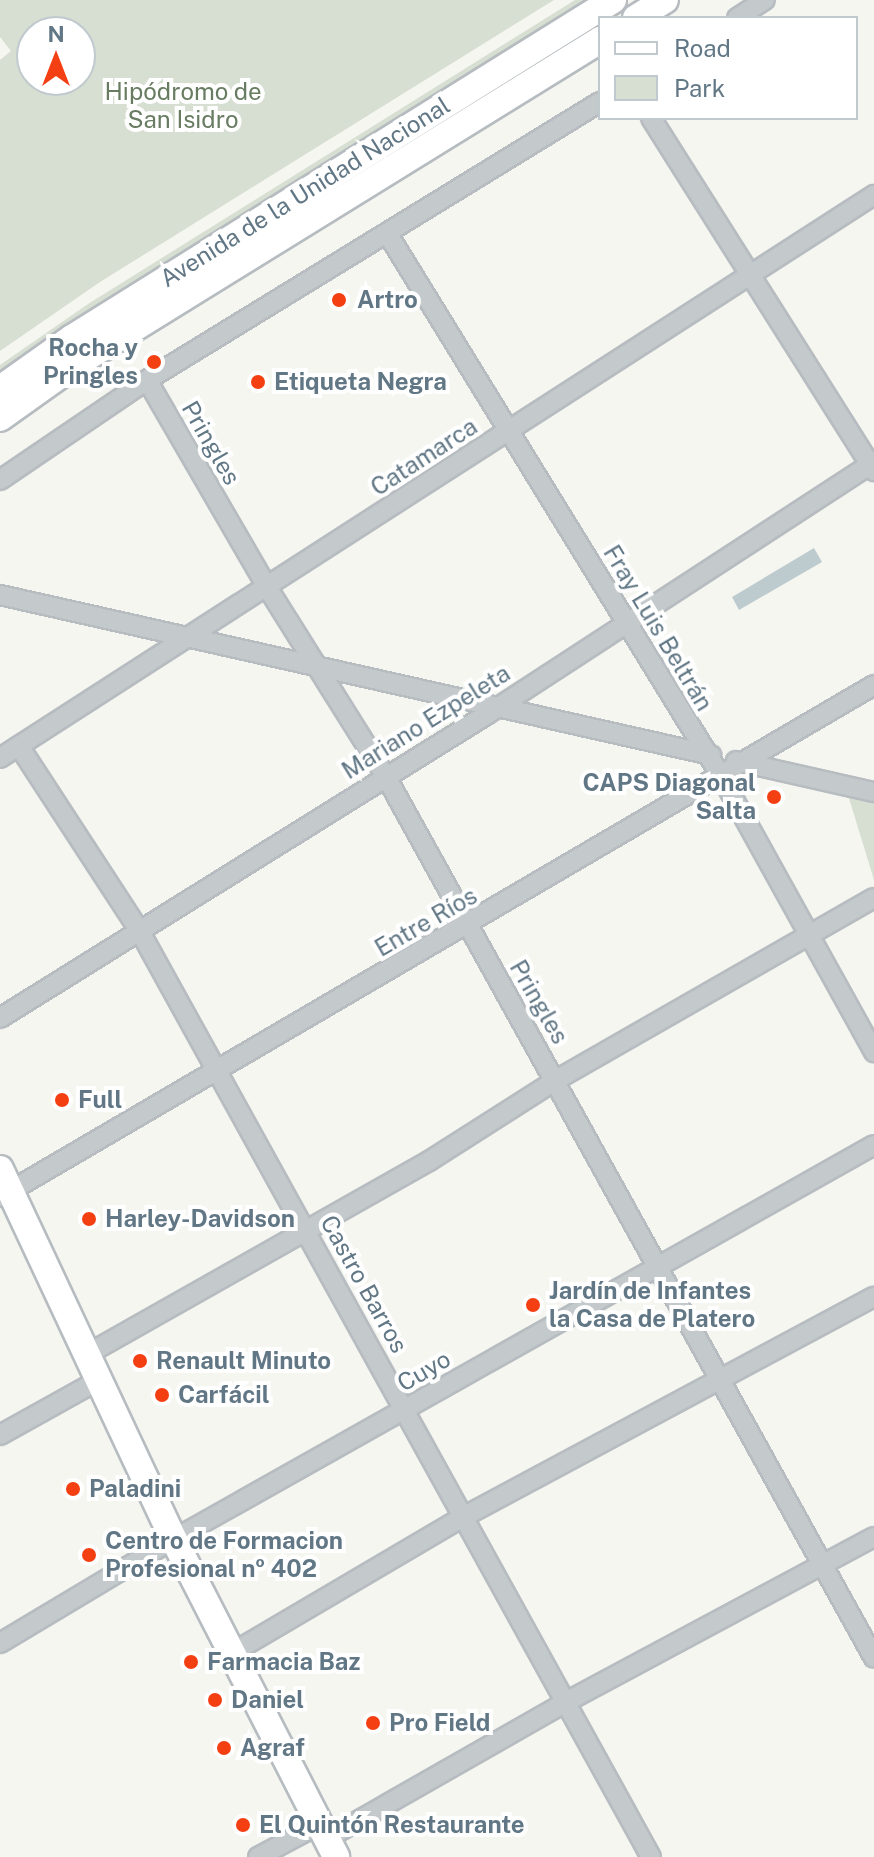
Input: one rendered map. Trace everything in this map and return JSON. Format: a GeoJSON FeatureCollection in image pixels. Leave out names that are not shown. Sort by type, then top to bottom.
{"type":"FeatureCollection","features":[{"type":"Feature","properties":{"kind":"main road","name":"Avenida de la Unidad Nacional"},"geometry":{"type":"LineString","coordinates":[[0,389],[72,338],[613,0]]}},
{"type":"Feature","properties":{"kind":"main road"},"geometry":{"type":"LineString","coordinates":[[639,16],[665,0]]}},
{"type":"Feature","properties":{"kind":"main road","name":"Avenida de la Unidad Nacional"},"geometry":{"type":"LineString","coordinates":[[0,418],[73,366],[598,41]]}},
{"type":"Feature","properties":{"kind":"main road"},"geometry":{"type":"LineString","coordinates":[[3,1186],[174,1539],[327,1840]]}},
{"type":"Feature","properties":{"kind":"street"},"geometry":{"type":"LineString","coordinates":[[740,16],[765,0]]}},
{"type":"Feature","properties":{"kind":"street"},"geometry":{"type":"LineString","coordinates":[[0,480],[147,380],[389,236],[598,103]]}},
{"type":"Feature","properties":{"kind":"street"},"geometry":{"type":"LineString","coordinates":[[652,120],[873,466]]}},
{"type":"Feature","properties":{"kind":"street","name":"Catamarca"},"geometry":{"type":"LineString","coordinates":[[0,758],[874,195]]}},
{"type":"Feature","properties":{"kind":"street","name":"Fray Luis Beltrán"},"geometry":{"type":"LineString","coordinates":[[389,236],[708,754],[874,1052]]}},
{"type":"Feature","properties":{"kind":"street","name":"Pringles"},"geometry":{"type":"LineString","coordinates":[[147,380],[267,587],[385,775],[874,1658]]}},
{"type":"Feature","properties":{"kind":"street","name":"Mariano Ezpeleta"},"geometry":{"type":"LineString","coordinates":[[0,1018],[385,775],[499,707],[873,466]]}},
{"type":"Feature","properties":{"kind":"street"},"geometry":{"type":"LineString","coordinates":[[0,595],[874,792]]}},
{"type":"Feature","properties":{"kind":"street","name":"Entre Ríos"},"geometry":{"type":"LineString","coordinates":[[3,1186],[468,926],[874,685]]}},
{"type":"Feature","properties":{"kind":"street","name":"Castro Barros"},"geometry":{"type":"LineString","coordinates":[[19,746],[139,930],[407,1408],[651,1857]]}},
{"type":"Feature","properties":{"kind":"street"},"geometry":{"type":"LineString","coordinates":[[86,1355],[305,1228],[429,1161],[556,1080],[874,898]]}},
{"type":"Feature","properties":{"kind":"street","name":"Cuyo"},"geometry":{"type":"LineString","coordinates":[[0,1643],[174,1539],[874,1145]]}},
{"type":"Feature","properties":{"kind":"street"},"geometry":{"type":"LineString","coordinates":[[232,1653],[465,1516],[717,1377],[874,1297]]}},
{"type":"Feature","properties":{"kind":"street"},"geometry":{"type":"LineString","coordinates":[[0,1435],[97,1381]]}},
{"type":"Feature","properties":{"kind":"street"},"geometry":{"type":"LineString","coordinates":[[258,1857],[327,1840],[566,1702],[874,1537]]}},
{"type":"Feature","properties":{"kind":"green space","name":"Hipódromo de San Isidro"},"geometry":{"type":"Polygon","coordinates":[[[0,0],[554,0],[100,282],[0,351],[0,60],[11,51],[0,37],[0,0]]]}},
{"type":"Feature","properties":{"kind":"green space"},"geometry":{"type":"Polygon","coordinates":[[[575,0],[585,0],[92,308],[0,373],[0,365],[88,304],[575,0]]]}},
{"type":"Feature","properties":{"kind":"green space"},"geometry":{"type":"Polygon","coordinates":[[[848,795],[874,801],[874,880],[848,795]]]}},
{"type":"Feature","properties":{"kind":"shaded area"},"geometry":{"type":"Polygon","coordinates":[[[814,548],[822,562],[739,610],[732,597],[814,548]]]}},
{"type":"Feature","properties":{"kind":"place","name":"Artro"},"geometry":{"type":"Point","coordinates":[339,300]}},
{"type":"Feature","properties":{"kind":"place","name":"Rocha y Pringles"},"geometry":{"type":"Point","coordinates":[154,362]}},
{"type":"Feature","properties":{"kind":"place","name":"Etiqueta Negra"},"geometry":{"type":"Point","coordinates":[258,382]}},
{"type":"Feature","properties":{"kind":"place","name":"CAPS Diagonal Salta"},"geometry":{"type":"Point","coordinates":[774,797]}},
{"type":"Feature","properties":{"kind":"place","name":"Full"},"geometry":{"type":"Point","coordinates":[62,1100]}},
{"type":"Feature","properties":{"kind":"place","name":"Harley-Davidson"},"geometry":{"type":"Point","coordinates":[89,1219]}},
{"type":"Feature","properties":{"kind":"place","name":"Jardín de Infantes la Casa de Platero"},"geometry":{"type":"Point","coordinates":[533,1305]}},
{"type":"Feature","properties":{"kind":"place","name":"Renault Minuto"},"geometry":{"type":"Point","coordinates":[140,1361]}},
{"type":"Feature","properties":{"kind":"place","name":"Carfácil"},"geometry":{"type":"Point","coordinates":[162,1395]}},
{"type":"Feature","properties":{"kind":"place","name":"Paladini"},"geometry":{"type":"Point","coordinates":[73,1489]}},
{"type":"Feature","properties":{"kind":"place","name":"Centro de Formacion Profesional nº 402"},"geometry":{"type":"Point","coordinates":[89,1555]}},
{"type":"Feature","properties":{"kind":"place","name":"Farmacia Baz"},"geometry":{"type":"Point","coordinates":[191,1662]}},
{"type":"Feature","properties":{"kind":"place","name":"Daniel"},"geometry":{"type":"Point","coordinates":[215,1700]}},
{"type":"Feature","properties":{"kind":"place","name":"Pro Field"},"geometry":{"type":"Point","coordinates":[373,1723]}},
{"type":"Feature","properties":{"kind":"place","name":"Agraf"},"geometry":{"type":"Point","coordinates":[224,1748]}},
{"type":"Feature","properties":{"kind":"place","name":"El Quintón Restaurante"},"geometry":{"type":"Point","coordinates":[243,1825]}}]}
